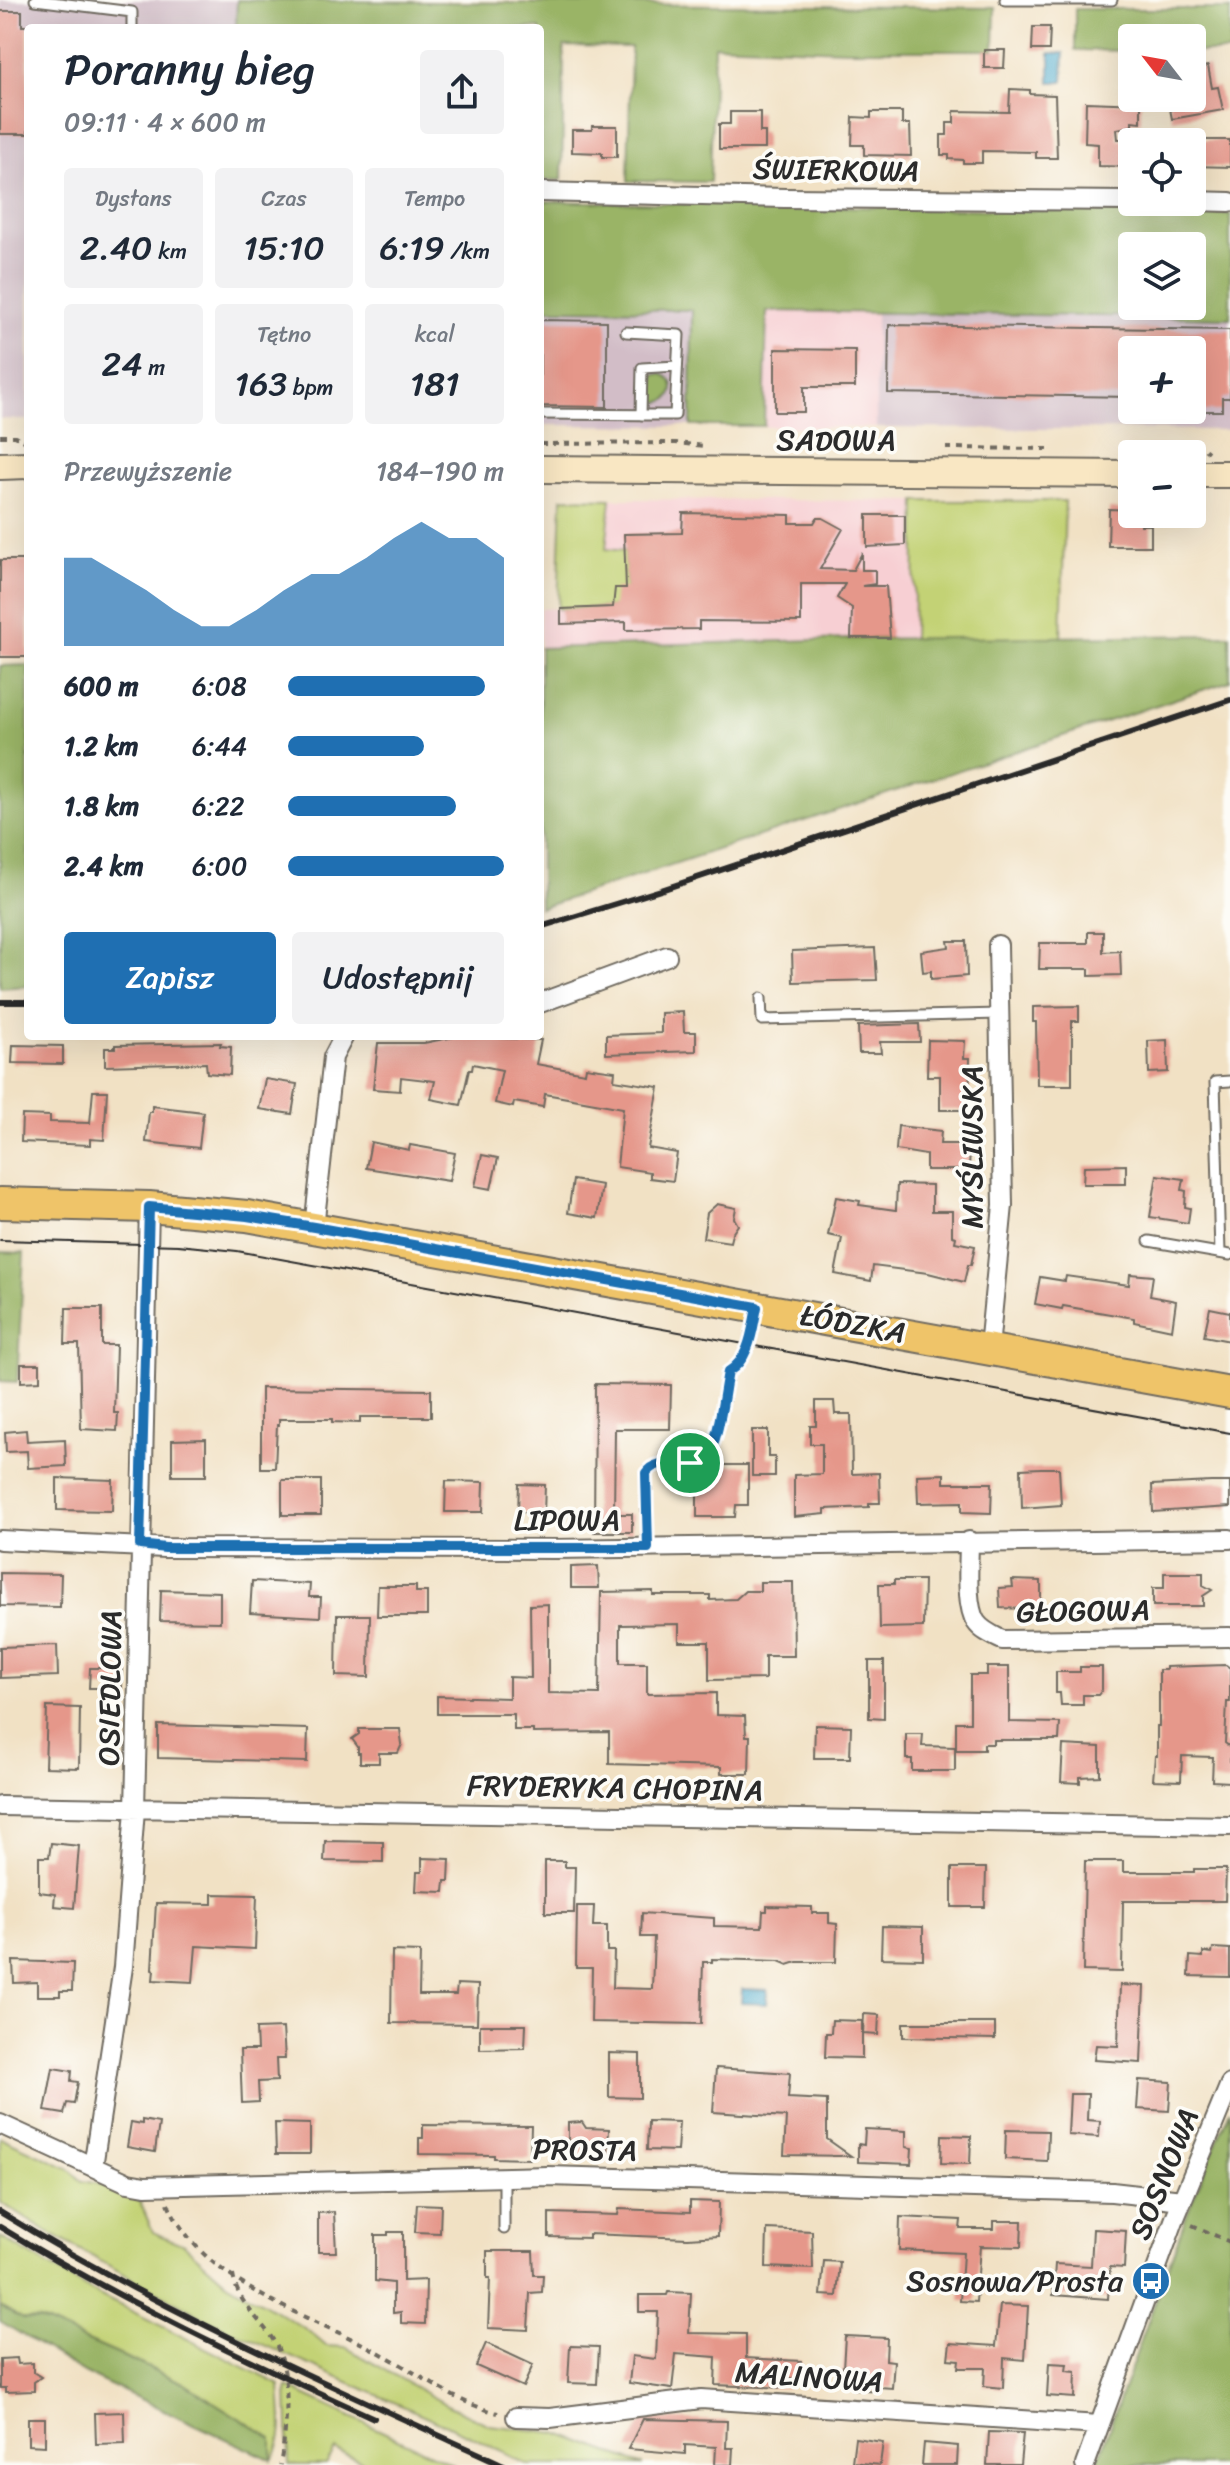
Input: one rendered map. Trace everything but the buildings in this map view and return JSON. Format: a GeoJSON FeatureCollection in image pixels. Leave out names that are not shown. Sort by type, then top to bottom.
{"type":"FeatureCollection","features":[{"type":"Feature","properties":{"kind":"main road","name":"ŁÓDZKA"},"geometry":{"type":"LineString","coordinates":[[0,1203],[149,1207],[247,1216],[1230,1393]]}},
{"type":"Feature","properties":{"kind":"street","name":"ŚWIERKOWA"},"geometry":{"type":"LineString","coordinates":[[544,192],[1118,201]]}},
{"type":"Feature","properties":{"kind":"street"},"geometry":{"type":"LineString","coordinates":[[1206,201],[1230,202]]}},
{"type":"Feature","properties":{"kind":"street"},"geometry":{"type":"LineString","coordinates":[[0,466],[24,465]]}},
{"type":"Feature","properties":{"kind":"street","name":"SADOWA"},"geometry":{"type":"LineString","coordinates":[[544,469],[1118,474]]}},
{"type":"Feature","properties":{"kind":"street"},"geometry":{"type":"LineString","coordinates":[[1206,474],[1230,474]]}},
{"type":"Feature","properties":{"kind":"street","name":"MYŚLIWSKA"},"geometry":{"type":"LineString","coordinates":[[989,1348],[1003,1216],[998,945]]}},
{"type":"Feature","properties":{"kind":"street"},"geometry":{"type":"LineString","coordinates":[[544,1002],[667,956]]}},
{"type":"Feature","properties":{"kind":"street"},"geometry":{"type":"LineString","coordinates":[[314,1227],[333,1057],[342,1040]]}},
{"type":"Feature","properties":{"kind":"street","name":"OSIEDLOWA"},"geometry":{"type":"LineString","coordinates":[[93,2167],[123,1967],[135,1809],[149,1207]]}},
{"type":"Feature","properties":{"kind":"street","name":"LIPOWA"},"geometry":{"type":"LineString","coordinates":[[0,1540],[165,1548],[648,1548],[1230,1539]]}},
{"type":"Feature","properties":{"kind":"street","name":"GŁOGOWA"},"geometry":{"type":"LineString","coordinates":[[969,1541],[970,1603],[976,1623],[1002,1640],[1230,1637]]}},
{"type":"Feature","properties":{"kind":"street","name":"FRYDERYKA CHOPINA"},"geometry":{"type":"LineString","coordinates":[[0,1806],[1230,1826]]}},
{"type":"Feature","properties":{"kind":"street","name":"SOSNOWA"},"geometry":{"type":"LineString","coordinates":[[1085,2465],[1178,2209],[1230,2084]]}},
{"type":"Feature","properties":{"kind":"street","name":"PROSTA"},"geometry":{"type":"LineString","coordinates":[[0,2124],[128,2183],[163,2186],[504,2176],[1112,2192],[1178,2209]]}},
{"type":"Feature","properties":{"kind":"street","name":"MALINOWA"},"geometry":{"type":"LineString","coordinates":[[516,2417],[550,2418],[701,2399],[1099,2425]]}},
{"type":"Feature","properties":{"kind":"lane"},"geometry":{"type":"LineString","coordinates":[[35,0],[132,12],[132,24]]}},
{"type":"Feature","properties":{"kind":"lane"},"geometry":{"type":"LineString","coordinates":[[1005,0],[1112,0]]}},
{"type":"Feature","properties":{"kind":"lane"},"geometry":{"type":"LineString","coordinates":[[544,414],[675,415],[679,335],[626,332]]}},
{"type":"Feature","properties":{"kind":"lane"},"geometry":{"type":"LineString","coordinates":[[641,415],[642,368],[677,366]]}},
{"type":"Feature","properties":{"kind":"lane"},"geometry":{"type":"LineString","coordinates":[[761,998],[762,1020],[999,1014]]}},
{"type":"Feature","properties":{"kind":"lane"},"geometry":{"type":"LineString","coordinates":[[1149,1241],[1225,1254],[1215,1082],[1230,1081]]}},
{"type":"Feature","properties":{"kind":"lane"},"geometry":{"type":"LineString","coordinates":[[648,1548],[646,1473],[657,1464],[690,1463],[704,1457],[713,1445],[728,1372],[740,1364],[744,1356],[757,1307]]}},
{"type":"Feature","properties":{"kind":"lane"},"geometry":{"type":"LineString","coordinates":[[504,2176],[504,2229]]}},
{"type":"Feature","properties":{"kind":"path"},"geometry":{"type":"LineString","coordinates":[[0,436],[15,436],[24,441]]}},
{"type":"Feature","properties":{"kind":"path"},"geometry":{"type":"LineString","coordinates":[[163,2186],[173,2216],[190,2243],[205,2257],[309,2320],[389,2357],[432,2386],[476,2408],[516,2417]]}},
{"type":"Feature","properties":{"kind":"path"},"geometry":{"type":"LineString","coordinates":[[1178,2209],[1230,2242]]}},
{"type":"Feature","properties":{"kind":"path"},"geometry":{"type":"LineString","coordinates":[[233,2275],[235,2289],[281,2355],[285,2441],[280,2465]]}},
{"type":"Feature","properties":{"kind":"shaded area"},"geometry":{"type":"Polygon","coordinates":[[[0,0],[237,0],[236,24],[24,24],[24,420],[0,419],[0,0]]]}},
{"type":"Feature","properties":{"kind":"shaded area"},"geometry":{"type":"Polygon","coordinates":[[[544,309],[692,310],[691,426],[544,425],[544,309]]]}},
{"type":"Feature","properties":{"kind":"shaded area"},"geometry":{"type":"Polygon","coordinates":[[[692,310],[876,313],[876,428],[691,426],[692,310]]]}},
{"type":"Feature","properties":{"kind":"shaded area"},"geometry":{"type":"Polygon","coordinates":[[[876,313],[1118,316],[1118,320],[1230,318],[1230,430],[876,428],[876,313]]]}},
{"type":"Feature","properties":{"kind":"shaded area"},"geometry":{"type":"Polygon","coordinates":[[[611,499],[916,501],[913,639],[544,648],[544,609],[627,606],[606,549],[611,499]]]}},
{"type":"Feature","properties":{"kind":"green space"},"geometry":{"type":"Polygon","coordinates":[[[237,0],[995,8],[994,50],[846,50],[714,45],[710,182],[628,181],[631,47],[564,46],[562,180],[544,180],[544,24],[236,24],[237,0]]]}},
{"type":"Feature","properties":{"kind":"green space"},"geometry":{"type":"Polygon","coordinates":[[[1075,9],[1230,9],[1230,52],[1206,52],[1206,24],[1118,24],[1118,51],[1075,50],[1075,9]]]}},
{"type":"Feature","properties":{"kind":"green space"},"geometry":{"type":"Polygon","coordinates":[[[544,201],[1118,212],[1118,216],[1230,214],[1230,318],[1206,318],[1206,232],[1118,232],[1118,316],[767,311],[764,426],[691,426],[692,310],[544,309],[544,201]]]}},
{"type":"Feature","properties":{"kind":"green space"},"geometry":{"type":"Polygon","coordinates":[[[659,374],[669,378],[673,388],[669,398],[659,402],[649,398],[645,388],[649,378],[659,374]]]}},
{"type":"Feature","properties":{"kind":"green space"},"geometry":{"type":"Polygon","coordinates":[[[562,498],[611,499],[606,549],[625,551],[627,607],[558,609],[562,498]]]}},
{"type":"Feature","properties":{"kind":"green space"},"geometry":{"type":"Polygon","coordinates":[[[916,501],[1065,501],[1061,639],[913,639],[916,501]]]}},
{"type":"Feature","properties":{"kind":"green space"},"geometry":{"type":"Polygon","coordinates":[[[1230,635],[1230,681],[544,907],[544,648],[852,639],[1230,635]]]}},
{"type":"Feature","properties":{"kind":"green space"},"geometry":{"type":"Polygon","coordinates":[[[24,665],[24,986],[0,988],[0,666],[24,665]]]}},
{"type":"Feature","properties":{"kind":"green space"},"geometry":{"type":"Polygon","coordinates":[[[0,1252],[24,1253],[17,1382],[0,1381],[0,1252]]]}},
{"type":"Feature","properties":{"kind":"green space"},"geometry":{"type":"Polygon","coordinates":[[[1230,2110],[1230,2465],[1096,2465],[1188,2211],[1230,2110]]]}},
{"type":"Feature","properties":{"kind":"green space"},"geometry":{"type":"Polygon","coordinates":[[[0,2137],[68,2168],[82,2181],[111,2186],[140,2202],[153,2232],[184,2245],[227,2283],[306,2329],[326,2346],[345,2347],[447,2405],[489,2425],[557,2433],[643,2465],[528,2465],[471,2436],[216,2324],[47,2232],[0,2202],[0,2137]]]}},
{"type":"Feature","properties":{"kind":"green space"},"geometry":{"type":"Polygon","coordinates":[[[0,2237],[91,2291],[280,2385],[280,2443],[272,2460],[272,2439],[183,2383],[40,2320],[23,2319],[0,2306],[0,2237]]]}},
{"type":"Feature","properties":{"kind":"green space"},"geometry":{"type":"Polygon","coordinates":[[[0,2306],[23,2319],[40,2320],[183,2383],[272,2439],[272,2460],[86,2374],[0,2321],[0,2306]]]}},
{"type":"Feature","properties":{"kind":"green space"},"geometry":{"type":"Polygon","coordinates":[[[287,2387],[454,2465],[364,2465],[335,2450],[326,2465],[289,2465],[287,2387]]]}},
{"type":"Feature","properties":{"kind":"water"},"geometry":{"type":"Polygon","coordinates":[[[1050,53],[1064,53],[1063,82],[1050,82],[1050,53]]]}},
{"type":"Feature","properties":{"kind":"water"},"geometry":{"type":"Polygon","coordinates":[[[742,1989],[768,1990],[767,2004],[741,2003],[742,1989]]]}},
{"type":"Feature","properties":{"kind":"tram line"},"geometry":{"type":"LineString","coordinates":[[0,1240],[178,1245],[237,1251],[1230,1433]]}},
{"type":"Feature","properties":{"kind":"railway"},"geometry":{"type":"LineString","coordinates":[[544,926],[661,890],[1230,700]]}},
{"type":"Feature","properties":{"kind":"railway"},"geometry":{"type":"LineString","coordinates":[[0,1002],[24,1002]]}},
{"type":"Feature","properties":{"kind":"railway"},"geometry":{"type":"LineString","coordinates":[[0,2212],[185,2315],[504,2465]]}},
{"type":"Feature","properties":{"kind":"railway"},"geometry":{"type":"LineString","coordinates":[[0,2227],[184,2328],[374,2418]]}},
{"type":"Feature","properties":{"kind":"place","name":"Sosnowa/Prosta"},"geometry":{"type":"Point","coordinates":[1151,2281]}},
{"type":"Feature","properties":{"kind":"route"},"geometry":{"type":"LineString","coordinates":[[149,1207],[247,1216],[314,1227],[757,1307],[744,1356],[740,1364],[728,1372],[713,1445],[704,1457],[690,1463],[657,1464],[646,1473],[648,1548],[165,1548],[140,1545],[149,1207]]}}]}
